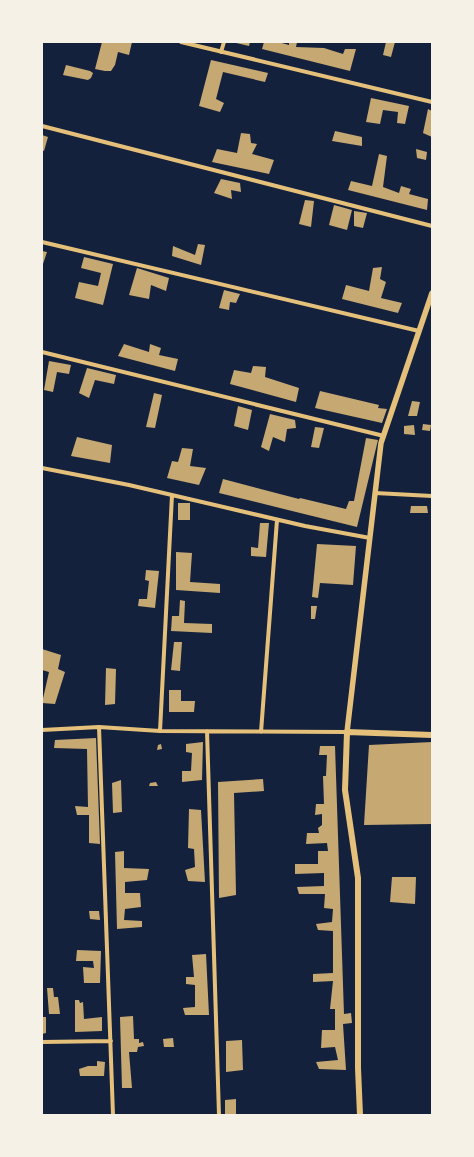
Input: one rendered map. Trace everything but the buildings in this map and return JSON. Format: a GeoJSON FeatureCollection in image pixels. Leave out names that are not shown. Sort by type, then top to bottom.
{"type":"FeatureCollection","features":[{"type":"Feature","properties":{"kind":"main road"},"geometry":{"type":"LineString","coordinates":[[360,1115],[358,1068],[358,878],[345,790],[347,732],[432,735]]}},
{"type":"Feature","properties":{"kind":"street"},"geometry":{"type":"LineString","coordinates":[[181,42],[432,102]]}},
{"type":"Feature","properties":{"kind":"street"},"geometry":{"type":"LineString","coordinates":[[221,52],[224,42]]}},
{"type":"Feature","properties":{"kind":"street"},"geometry":{"type":"LineString","coordinates":[[42,126],[432,226]]}},
{"type":"Feature","properties":{"kind":"street"},"geometry":{"type":"LineString","coordinates":[[42,242],[419,331]]}},
{"type":"Feature","properties":{"kind":"street"},"geometry":{"type":"LineString","coordinates":[[42,730],[99,727],[160,731],[347,732],[381,443],[432,293]]}},
{"type":"Feature","properties":{"kind":"street"},"geometry":{"type":"LineString","coordinates":[[42,352],[384,436]]}},
{"type":"Feature","properties":{"kind":"street"},"geometry":{"type":"LineString","coordinates":[[42,468],[129,485],[277,520],[370,538]]}},
{"type":"Feature","properties":{"kind":"street"},"geometry":{"type":"LineString","coordinates":[[376,493],[432,496]]}},
{"type":"Feature","properties":{"kind":"street"},"geometry":{"type":"LineString","coordinates":[[160,731],[172,495]]}},
{"type":"Feature","properties":{"kind":"street"},"geometry":{"type":"LineString","coordinates":[[261,732],[277,520]]}},
{"type":"Feature","properties":{"kind":"street"},"geometry":{"type":"LineString","coordinates":[[99,727],[113,1115]]}},
{"type":"Feature","properties":{"kind":"street"},"geometry":{"type":"LineString","coordinates":[[207,731],[219,1115]]}},
{"type":"Feature","properties":{"kind":"street"},"geometry":{"type":"LineString","coordinates":[[42,1042],[111,1041]]}}]}
